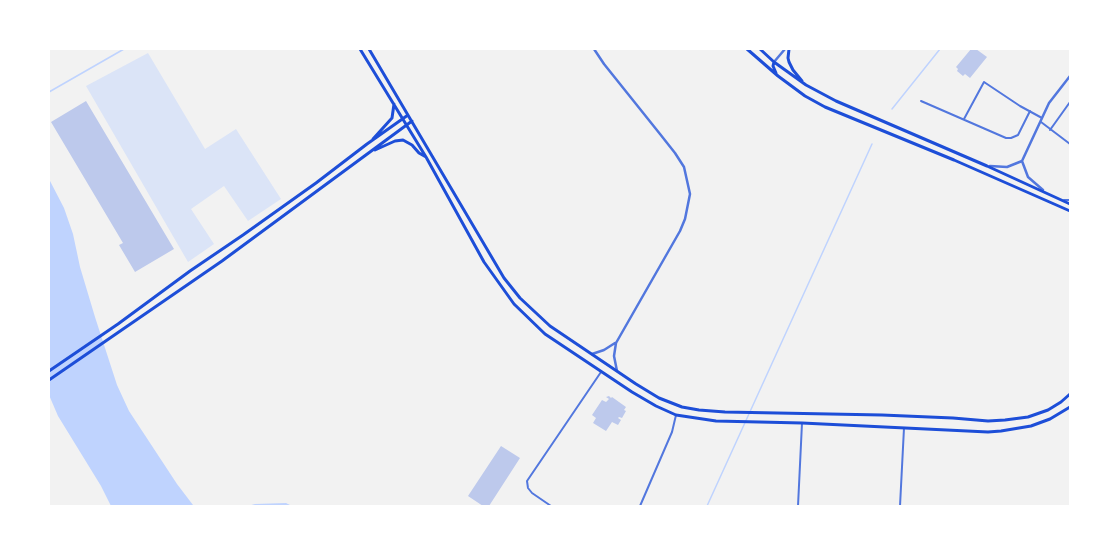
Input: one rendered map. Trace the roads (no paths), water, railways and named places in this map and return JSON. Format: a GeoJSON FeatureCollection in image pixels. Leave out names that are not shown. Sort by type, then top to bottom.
{"type":"FeatureCollection","features":[{"type":"Feature","properties":{"kind":"main road"},"geometry":{"type":"LineString","coordinates":[[360,49],[426,157],[484,262],[514,304],[545,334],[601,372],[656,406],[676,415],[716,421],[802,423],[988,432],[1001,432],[1031,426],[1044,422],[1070,407]]}},
{"type":"Feature","properties":{"kind":"main road"},"geometry":{"type":"LineString","coordinates":[[369,49],[504,278],[520,298],[550,326],[660,398],[682,407],[699,410],[953,418],[988,421],[1028,417],[1048,410],[1070,394]]}},
{"type":"Feature","properties":{"kind":"main road"},"geometry":{"type":"LineString","coordinates":[[747,49],[778,76],[805,96],[825,107],[954,160],[1070,211]]}},
{"type":"Feature","properties":{"kind":"main road"},"geometry":{"type":"LineString","coordinates":[[760,49],[774,62],[806,85],[836,101],[987,166],[1070,204]]}},
{"type":"Feature","properties":{"kind":"main road"},"geometry":{"type":"LineString","coordinates":[[789,49],[788,58],[791,66],[806,85]]}},
{"type":"Feature","properties":{"kind":"main road"},"geometry":{"type":"LineString","coordinates":[[774,62],[773,66],[778,76]]}},
{"type":"Feature","properties":{"kind":"main road"},"geometry":{"type":"LineString","coordinates":[[367,144],[392,118],[394,104]]}},
{"type":"Feature","properties":{"kind":"main road"},"geometry":{"type":"LineString","coordinates":[[49,371],[118,324],[190,271],[316,183],[408,115]]}},
{"type":"Feature","properties":{"kind":"main road"},"geometry":{"type":"LineString","coordinates":[[49,380],[222,261],[412,121]]}},
{"type":"Feature","properties":{"kind":"main road"},"geometry":{"type":"LineString","coordinates":[[370,152],[395,141],[403,140],[412,145],[419,153],[426,157]]}},
{"type":"Feature","properties":{"kind":"street"},"geometry":{"type":"LineString","coordinates":[[594,49],[604,64],[675,153],[684,167],[690,194],[685,219],[680,231],[616,343],[614,356],[617,371]]}},
{"type":"Feature","properties":{"kind":"street"},"geometry":{"type":"LineString","coordinates":[[774,62],[785,49]]}},
{"type":"Feature","properties":{"kind":"street"},"geometry":{"type":"LineString","coordinates":[[987,166],[1007,167],[1022,161],[1049,103],[1070,76]]}},
{"type":"Feature","properties":{"kind":"street"},"geometry":{"type":"LineString","coordinates":[[964,120],[984,82],[1020,106],[1042,118]]}},
{"type":"Feature","properties":{"kind":"street"},"geometry":{"type":"LineString","coordinates":[[921,101],[1006,138],[1011,138],[1018,135],[1030,111]]}},
{"type":"Feature","properties":{"kind":"street"},"geometry":{"type":"LineString","coordinates":[[1050,130],[1070,102]]}},
{"type":"Feature","properties":{"kind":"street"},"geometry":{"type":"LineString","coordinates":[[1040,122],[1070,144]]}},
{"type":"Feature","properties":{"kind":"street"},"geometry":{"type":"LineString","coordinates":[[1022,161],[1028,177],[1048,194]]}},
{"type":"Feature","properties":{"kind":"street"},"geometry":{"type":"LineString","coordinates":[[1062,200],[1070,200]]}},
{"type":"Feature","properties":{"kind":"street"},"geometry":{"type":"LineString","coordinates":[[592,354],[604,350],[616,343]]}},
{"type":"Feature","properties":{"kind":"street"},"geometry":{"type":"LineString","coordinates":[[551,506],[532,494],[528,488],[527,481],[601,372]]}},
{"type":"Feature","properties":{"kind":"street"},"geometry":{"type":"LineString","coordinates":[[640,506],[672,432],[676,415]]}},
{"type":"Feature","properties":{"kind":"street"},"geometry":{"type":"LineString","coordinates":[[798,506],[802,423]]}},
{"type":"Feature","properties":{"kind":"street"},"geometry":{"type":"LineString","coordinates":[[900,506],[904,428]]}},
{"type":"Feature","properties":{"kind":"water"},"geometry":{"type":"Polygon","coordinates":[[[49,179],[64,208],[73,234],[80,267],[117,385],[129,411],[177,484],[193,505],[196,506],[111,506],[101,486],[58,416],[49,395],[49,179]]]}},
{"type":"Feature","properties":{"kind":"water"},"geometry":{"type":"Polygon","coordinates":[[[286,503],[292,506],[248,506],[255,504],[286,503]]]}},
{"type":"Feature","properties":{"kind":"waterway"},"geometry":{"type":"LineString","coordinates":[[49,92],[124,49]]}},
{"type":"Feature","properties":{"kind":"waterway"},"geometry":{"type":"LineString","coordinates":[[892,109],[940,49]]}},
{"type":"Feature","properties":{"kind":"waterway"},"geometry":{"type":"LineString","coordinates":[[707,506],[872,144]]}}]}
